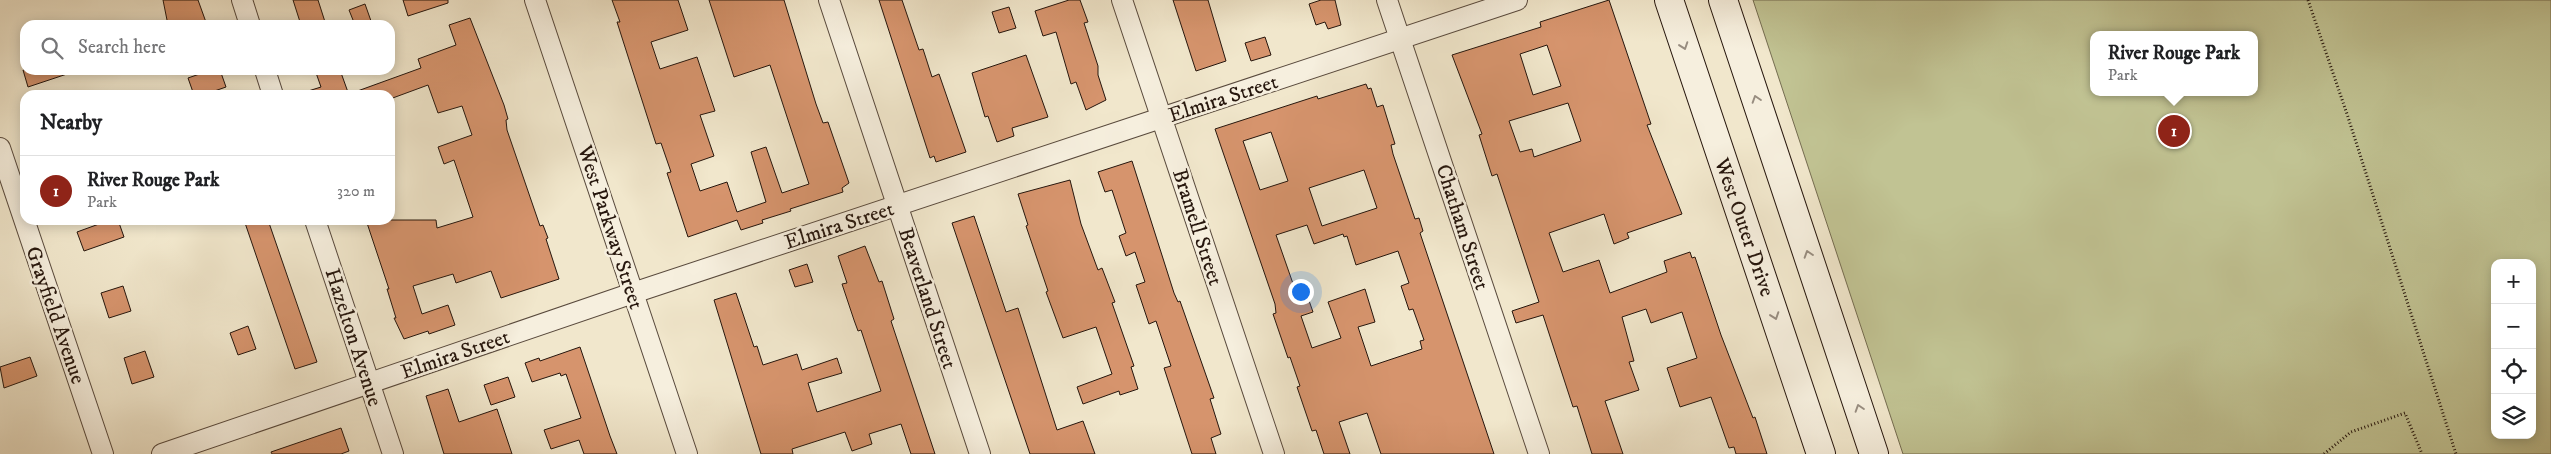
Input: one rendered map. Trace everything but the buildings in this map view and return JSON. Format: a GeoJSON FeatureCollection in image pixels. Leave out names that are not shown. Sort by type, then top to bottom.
{"type":"FeatureCollection","features":[{"type":"Feature","properties":{"kind":"main road","name":"West Outer Drive"},"geometry":{"type":"LineString","coordinates":[[1669,0],[1821,454]]}},
{"type":"Feature","properties":{"kind":"main road"},"geometry":{"type":"LineString","coordinates":[[1723,0],[1874,454]]}},
{"type":"Feature","properties":{"kind":"street"},"geometry":{"type":"LineString","coordinates":[[242,0],[248,20]]}},
{"type":"Feature","properties":{"kind":"street","name":"West Parkway Street"},"geometry":{"type":"LineString","coordinates":[[535,0],[687,454]]}},
{"type":"Feature","properties":{"kind":"street","name":"Beaverland Street"},"geometry":{"type":"LineString","coordinates":[[829,0],[980,454]]}},
{"type":"Feature","properties":{"kind":"street","name":"Bramell Street"},"geometry":{"type":"LineString","coordinates":[[1122,0],[1274,454]]}},
{"type":"Feature","properties":{"kind":"street","name":"Chatham Street"},"geometry":{"type":"LineString","coordinates":[[1387,0],[1539,454]]}},
{"type":"Feature","properties":{"kind":"street","name":"Elmira Street"},"geometry":{"type":"LineString","coordinates":[[162,454],[633,293],[1517,0]]}},
{"type":"Feature","properties":{"kind":"street"},"geometry":{"type":"LineString","coordinates":[[267,75],[271,90]]}},
{"type":"Feature","properties":{"kind":"street","name":"Grayfield Avenue"},"geometry":{"type":"LineString","coordinates":[[0,148],[20,207]]}},
{"type":"Feature","properties":{"kind":"street","name":"Grayfield Avenue"},"geometry":{"type":"LineString","coordinates":[[26,225],[103,454]]}},
{"type":"Feature","properties":{"kind":"street","name":"Hazelton Avenue"},"geometry":{"type":"LineString","coordinates":[[317,225],[393,454]]}},
{"type":"Feature","properties":{"kind":"path"},"geometry":{"type":"LineString","coordinates":[[2308,0],[2348,114],[2456,454]]}},
{"type":"Feature","properties":{"kind":"path"},"geometry":{"type":"LineString","coordinates":[[2324,454],[2350,432],[2405,413],[2422,454]]}},
{"type":"Feature","properties":{"kind":"green space"},"geometry":{"type":"Polygon","coordinates":[[[1753,0],[2551,0],[2551,454],[1903,454],[1753,0]]]}},
{"type":"Feature","properties":{"kind":"place","name":"River Rouge Park"},"geometry":{"type":"Point","coordinates":[2174,131]}}]}
